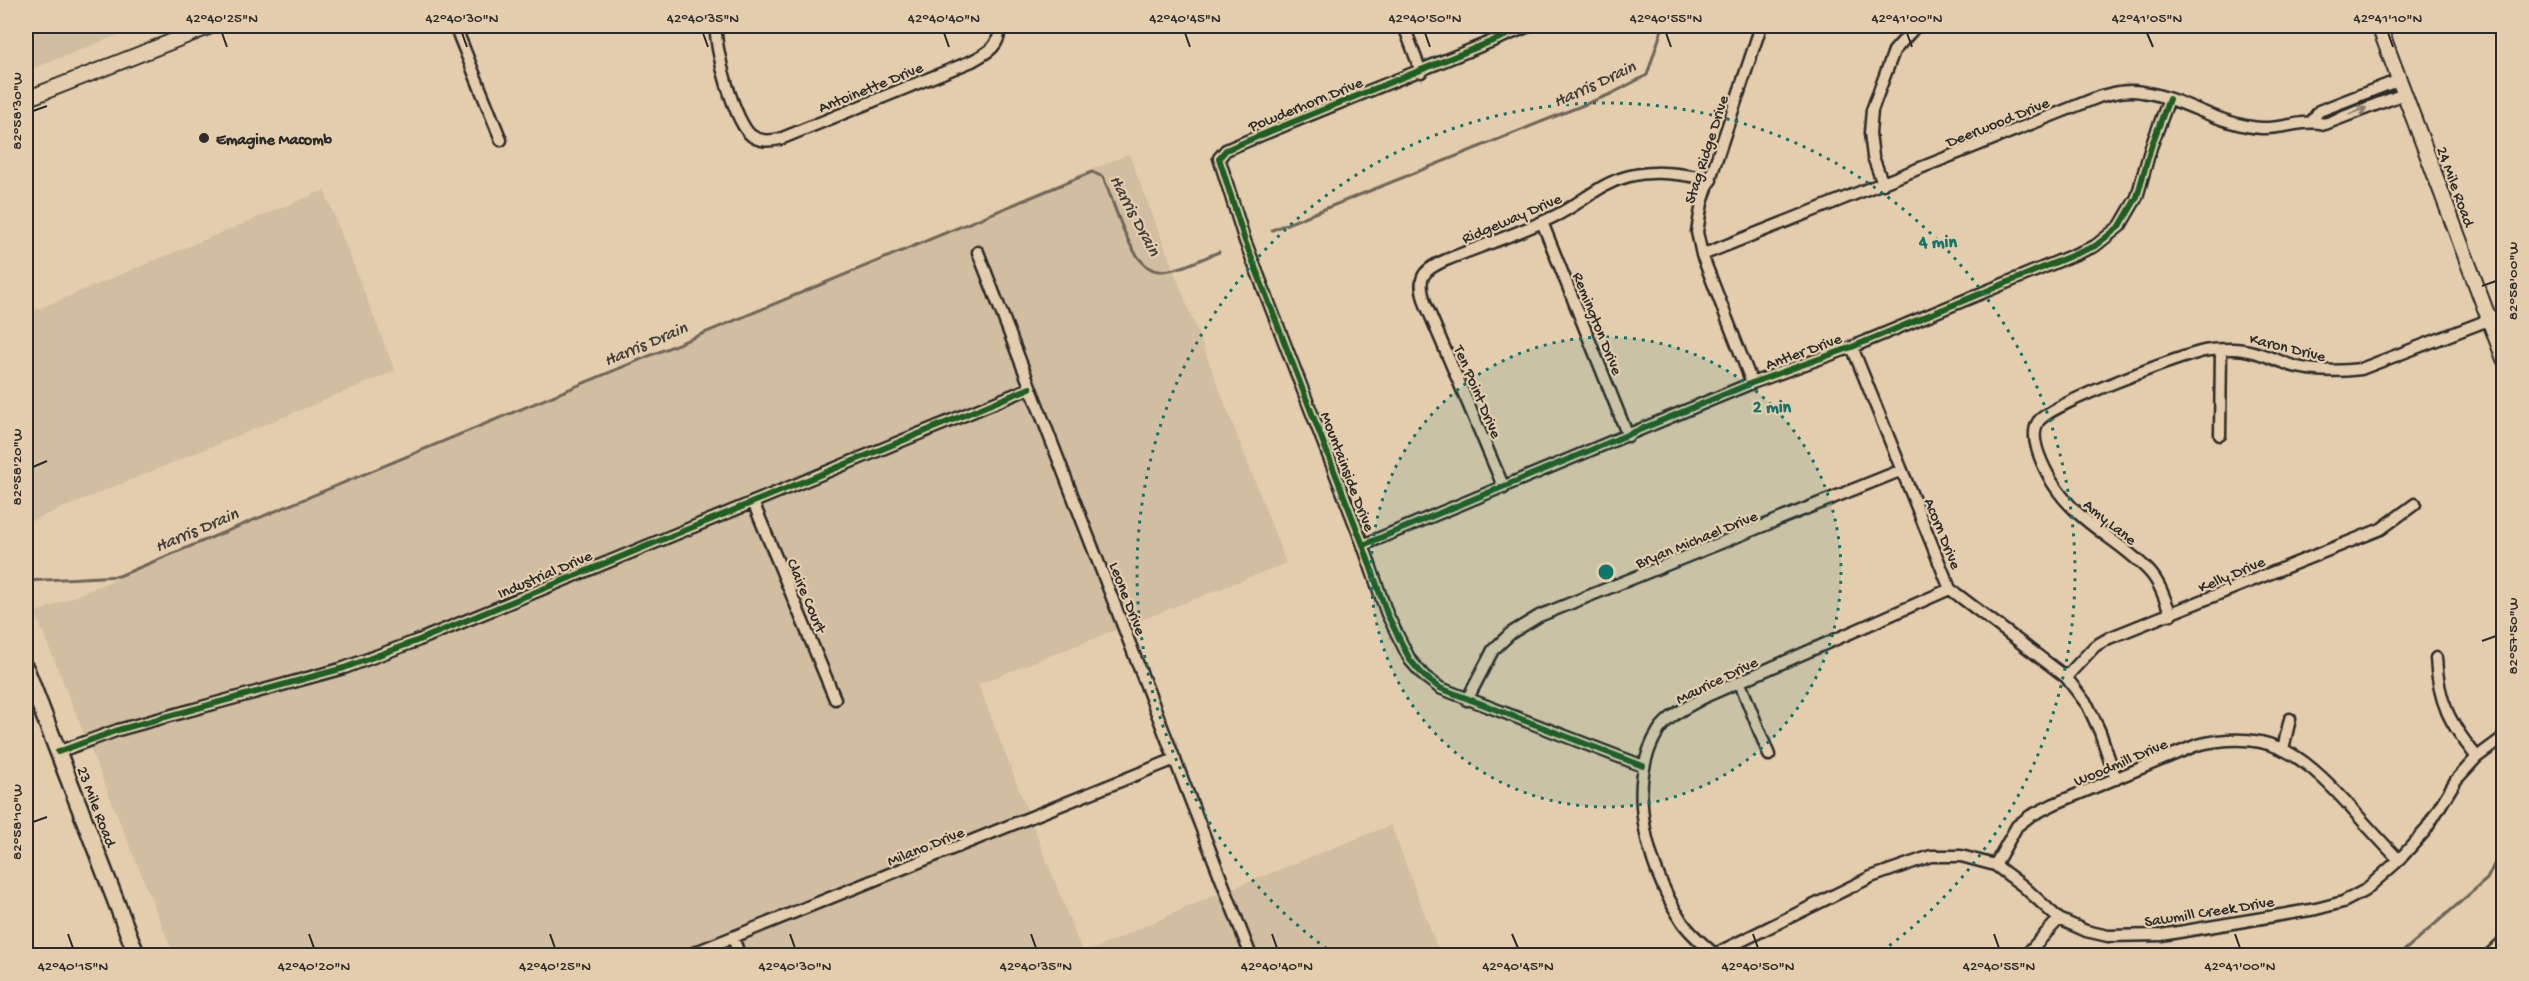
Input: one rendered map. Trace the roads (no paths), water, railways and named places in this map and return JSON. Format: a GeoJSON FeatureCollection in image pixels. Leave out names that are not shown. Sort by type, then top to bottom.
{"type":"FeatureCollection","features":[{"type":"Feature","properties":{"kind":"main road","name":"23 Mile Road"},"geometry":{"type":"LineString","coordinates":[[26,669],[137,956]]}},
{"type":"Feature","properties":{"kind":"street"},"geometry":{"type":"LineString","coordinates":[[26,99],[211,26]]}},
{"type":"Feature","properties":{"kind":"street"},"geometry":{"type":"LineString","coordinates":[[455,26],[501,140]]}},
{"type":"Feature","properties":{"kind":"street","name":"Antoinette Drive"},"geometry":{"type":"LineString","coordinates":[[716,26],[718,52],[740,120],[754,137],[762,141],[780,139],[972,61],[992,51],[998,42],[1000,26]]}},
{"type":"Feature","properties":{"kind":"street"},"geometry":{"type":"LineString","coordinates":[[1404,26],[1421,72]]}},
{"type":"Feature","properties":{"kind":"street","name":"Powderhorn Drive"},"geometry":{"type":"LineString","coordinates":[[1262,285],[1245,241],[1219,158],[1226,150],[1529,26]]}},
{"type":"Feature","properties":{"kind":"street","name":"Stag Ridge Drive"},"geometry":{"type":"LineString","coordinates":[[1752,383],[1702,255],[1697,232],[1698,218],[1761,26]]}},
{"type":"Feature","properties":{"kind":"street"},"geometry":{"type":"LineString","coordinates":[[1883,184],[1873,157],[1870,133],[1872,110],[1894,51],[1916,26]]}},
{"type":"Feature","properties":{"kind":"street","name":"24 Mile Road"},"geometry":{"type":"LineString","coordinates":[[2379,26],[2504,359]]}},
{"type":"Feature","properties":{"kind":"street","name":"Deerwood Drive"},"geometry":{"type":"LineString","coordinates":[[2312,121],[2319,111],[2399,80]]}},
{"type":"Feature","properties":{"kind":"street","name":"Deerwood Drive"},"geometry":{"type":"LineString","coordinates":[[1702,255],[2101,96],[2120,91],[2142,91],[2235,124],[2262,128],[2285,127],[2312,121],[2325,124],[2404,94]]}},
{"type":"Feature","properties":{"kind":"street","name":"Antler Drive"},"geometry":{"type":"LineString","coordinates":[[1363,545],[1752,383],[1852,347],[2095,246],[2120,226],[2137,197],[2151,147],[2169,99]]}},
{"type":"Feature","properties":{"kind":"street","name":"Ridgeway Drive"},"geometry":{"type":"LineString","coordinates":[[1426,305],[1420,287],[1423,274],[1430,267],[1564,212],[1604,186],[1626,176],[1641,173],[1671,173],[1711,180]]}},
{"type":"Feature","properties":{"kind":"street","name":"Remington Drive"},"geometry":{"type":"LineString","coordinates":[[1542,222],[1628,436]]}},
{"type":"Feature","properties":{"kind":"street","name":"Leone Drive"},"geometry":{"type":"LineString","coordinates":[[978,252],[1251,956]]}},
{"type":"Feature","properties":{"kind":"street","name":"Mountainside Drive"},"geometry":{"type":"LineString","coordinates":[[1262,285],[1363,545],[1387,614],[1410,660],[1424,676],[1440,688],[1643,766]]}},
{"type":"Feature","properties":{"kind":"street","name":"Ten Point Drive"},"geometry":{"type":"LineString","coordinates":[[1426,305],[1504,488]]}},
{"type":"Feature","properties":{"kind":"street","name":"Karon Drive"},"geometry":{"type":"LineString","coordinates":[[2045,414],[2078,397],[2202,351],[2249,351],[2310,370],[2337,372],[2371,366],[2504,314]]}},
{"type":"Feature","properties":{"kind":"street","name":"Acorn Drive"},"geometry":{"type":"LineString","coordinates":[[1852,347],[1950,589],[2066,677],[2092,715],[2116,779]]}},
{"type":"Feature","properties":{"kind":"street"},"geometry":{"type":"LineString","coordinates":[[2220,435],[2221,350]]}},
{"type":"Feature","properties":{"kind":"street","name":"Industrial Drive"},"geometry":{"type":"LineString","coordinates":[[58,752],[118,730],[345,667],[419,640],[1030,388]]}},
{"type":"Feature","properties":{"kind":"street","name":"Amy Lane"},"geometry":{"type":"LineString","coordinates":[[2045,414],[2038,422],[2037,445],[2045,469],[2059,492],[2071,508],[2150,571],[2171,615]]}},
{"type":"Feature","properties":{"kind":"street","name":"Bryan Michael Drive"},"geometry":{"type":"LineString","coordinates":[[1467,700],[1493,650],[1511,633],[1539,616],[1902,470]]}},
{"type":"Feature","properties":{"kind":"street","name":"Claire Court"},"geometry":{"type":"LineString","coordinates":[[753,502],[835,699]]}},
{"type":"Feature","properties":{"kind":"street","name":"Kelly Drive"},"geometry":{"type":"LineString","coordinates":[[2066,677],[2095,646],[2109,638],[2381,529],[2415,504]]}},
{"type":"Feature","properties":{"kind":"street","name":"Maurice Drive"},"geometry":{"type":"LineString","coordinates":[[1712,955],[1682,922],[1668,895],[1646,840],[1641,798],[1643,766],[1660,729],[1680,711],[1950,589]]}},
{"type":"Feature","properties":{"kind":"street"},"geometry":{"type":"LineString","coordinates":[[2436,658],[2437,681],[2448,718],[2477,757]]}},
{"type":"Feature","properties":{"kind":"street"},"geometry":{"type":"LineString","coordinates":[[1740,683],[1769,755]]}},
{"type":"Feature","properties":{"kind":"street"},"geometry":{"type":"LineString","coordinates":[[2283,749],[2290,719]]}},
{"type":"Feature","properties":{"kind":"street","name":"Sawmill Creek Drive"},"geometry":{"type":"LineString","coordinates":[[1712,955],[1871,877],[1931,856],[1974,858],[1995,865],[2023,886],[2059,919],[2086,931],[2108,936],[2161,935],[2183,932],[2316,909],[2343,902],[2364,891],[2399,860],[2425,831],[2456,780],[2477,757],[2504,737]]}},
{"type":"Feature","properties":{"kind":"street","name":"Woodmill Drive"},"geometry":{"type":"LineString","coordinates":[[1995,865],[2017,826],[2030,816],[2197,745],[2220,739],[2264,742],[2301,758],[2318,772],[2399,860]]}},
{"type":"Feature","properties":{"kind":"street","name":"Milano Drive"},"geometry":{"type":"LineString","coordinates":[[686,956],[1175,759]]}},
{"type":"Feature","properties":{"kind":"street"},"geometry":{"type":"LineString","coordinates":[[2025,956],[2059,919]]}},
{"type":"Feature","properties":{"kind":"street"},"geometry":{"type":"LineString","coordinates":[[733,938],[740,956]]}},
{"type":"Feature","properties":{"kind":"street"},"geometry":{"type":"LineString","coordinates":[[2488,956],[2504,941]]}},
{"type":"Feature","properties":{"kind":"waterway","name":"Harris Drain"},"geometry":{"type":"LineString","coordinates":[[1272,230],[1611,94],[1647,75],[1663,26]]}},
{"type":"Feature","properties":{"kind":"waterway","name":"Harris Drain"},"geometry":{"type":"LineString","coordinates":[[26,581],[119,576],[1092,172],[1103,177],[1125,234],[1141,261],[1151,269],[1162,271],[1176,269],[1219,252]]}},
{"type":"Feature","properties":{"kind":"waterway"},"geometry":{"type":"LineString","coordinates":[[2398,956],[2487,879],[2504,844]]}},
{"type":"Feature","properties":{"kind":"place","name":"Emagine Macomb"},"geometry":{"type":"Point","coordinates":[204,138]}}]}
